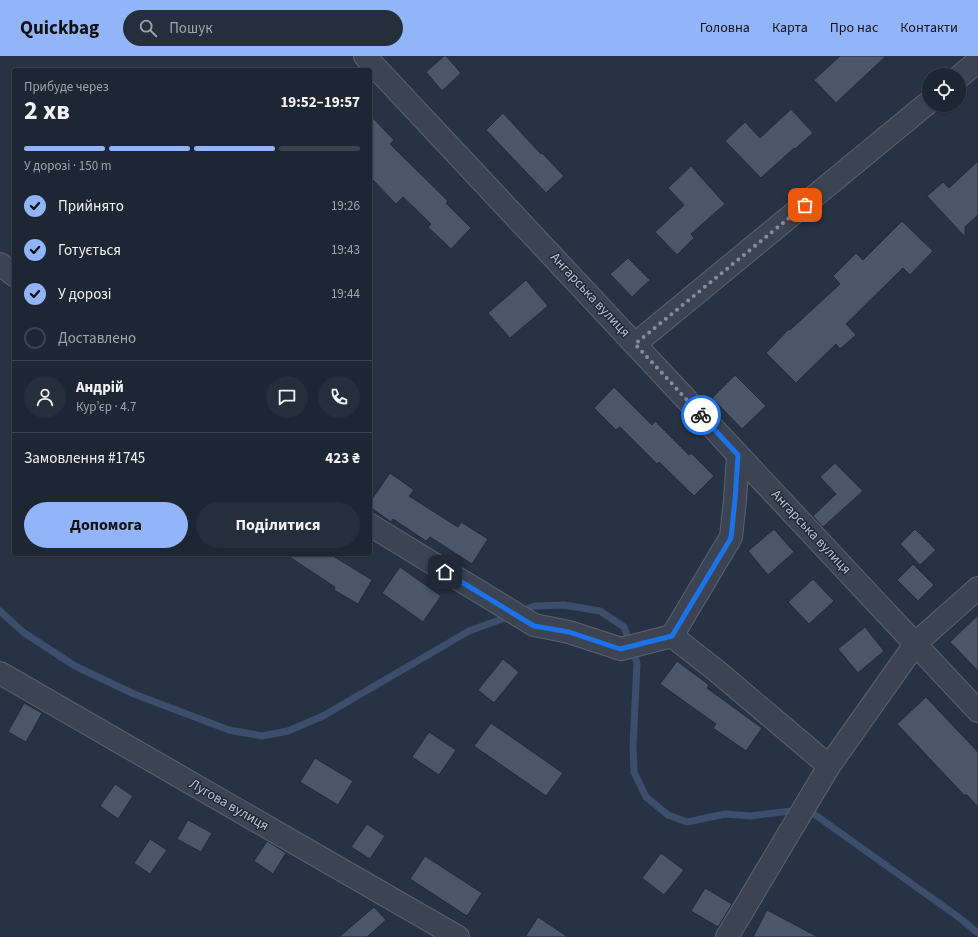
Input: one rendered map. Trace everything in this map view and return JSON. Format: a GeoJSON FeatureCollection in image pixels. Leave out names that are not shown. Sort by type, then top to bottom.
{"type":"FeatureCollection","features":[{"type":"Feature","properties":{"kind":"street","name":"Ангарська вулиця"},"geometry":{"type":"LineString","coordinates":[[366,61],[635,344],[978,711]]}},
{"type":"Feature","properties":{"kind":"street"},"geometry":{"type":"LineString","coordinates":[[966,71],[978,61]]}},
{"type":"Feature","properties":{"kind":"street"},"geometry":{"type":"LineString","coordinates":[[635,344],[873,150],[922,108]]}},
{"type":"Feature","properties":{"kind":"street"},"geometry":{"type":"LineString","coordinates":[[0,264],[12,273]]}},
{"type":"Feature","properties":{"kind":"street"},"geometry":{"type":"LineString","coordinates":[[372,527],[534,626],[569,632],[620,649],[662,639],[731,538],[738,455]]}},
{"type":"Feature","properties":{"kind":"street"},"geometry":{"type":"LineString","coordinates":[[727,937],[829,766],[916,643],[978,588]]}},
{"type":"Feature","properties":{"kind":"street"},"geometry":{"type":"LineString","coordinates":[[662,639],[718,672],[829,766]]}},
{"type":"Feature","properties":{"kind":"street","name":"Лугова вулиця"},"geometry":{"type":"LineString","coordinates":[[0,673],[458,937]]}},
{"type":"Feature","properties":{"kind":"building"},"geometry":{"type":"Polygon","coordinates":[[[444,56],[446,56],[461,73],[442,91],[426,72],[444,56]]]}},
{"type":"Feature","properties":{"kind":"building"},"geometry":{"type":"Polygon","coordinates":[[[840,56],[886,56],[836,103],[814,80],[840,56]]]}},
{"type":"Feature","properties":{"kind":"building"},"geometry":{"type":"Polygon","coordinates":[[[791,109],[813,133],[761,178],[725,141],[745,122],[760,138],[791,109]]]}},
{"type":"Feature","properties":{"kind":"building"},"geometry":{"type":"Polygon","coordinates":[[[503,113],[541,154],[542,153],[564,176],[546,193],[486,130],[503,113]]]}},
{"type":"Feature","properties":{"kind":"building"},"geometry":{"type":"Polygon","coordinates":[[[372,117],[394,140],[390,144],[448,201],[446,203],[471,228],[451,249],[428,227],[431,224],[403,197],[396,204],[372,179],[372,117]]]}},
{"type":"Feature","properties":{"kind":"building"},"geometry":{"type":"Polygon","coordinates":[[[978,161],[978,215],[965,227],[965,237],[927,196],[943,182],[949,188],[978,161]]]}},
{"type":"Feature","properties":{"kind":"building"},"geometry":{"type":"Polygon","coordinates":[[[691,166],[725,204],[691,234],[694,238],[677,255],[655,232],[684,205],[668,188],[691,166]]]}},
{"type":"Feature","properties":{"kind":"building"},"geometry":{"type":"Polygon","coordinates":[[[902,221],[933,251],[910,275],[903,268],[846,324],[856,335],[840,349],[836,344],[796,383],[766,353],[789,329],[790,330],[840,284],[833,276],[856,253],[863,260],[902,221]]]}},
{"type":"Feature","properties":{"kind":"building"},"geometry":{"type":"Polygon","coordinates":[[[628,258],[650,280],[632,297],[610,274],[628,258]]]}},
{"type":"Feature","properties":{"kind":"building"},"geometry":{"type":"Polygon","coordinates":[[[526,280],[548,306],[510,338],[488,313],[526,280]]]}},
{"type":"Feature","properties":{"kind":"building"},"geometry":{"type":"Polygon","coordinates":[[[735,375],[766,406],[742,429],[712,398],[735,375]]]}},
{"type":"Feature","properties":{"kind":"building"},"geometry":{"type":"Polygon","coordinates":[[[614,387],[652,425],[655,421],[689,455],[691,453],[714,476],[694,496],[659,462],[657,464],[620,427],[616,430],[594,408],[614,387]]]}},
{"type":"Feature","properties":{"kind":"building"},"geometry":{"type":"Polygon","coordinates":[[[835,463],[863,491],[823,527],[813,516],[836,494],[820,477],[835,463]]]}},
{"type":"Feature","properties":{"kind":"building"},"geometry":{"type":"Polygon","coordinates":[[[390,473],[414,490],[409,496],[458,527],[461,522],[488,539],[472,564],[430,537],[426,541],[393,519],[391,522],[372,508],[372,499],[390,473]]]}},
{"type":"Feature","properties":{"kind":"building"},"geometry":{"type":"Polygon","coordinates":[[[774,529],[794,552],[768,575],[748,551],[774,529]]]}},
{"type":"Feature","properties":{"kind":"building"},"geometry":{"type":"Polygon","coordinates":[[[915,529],[936,550],[920,565],[900,544],[915,529]]]}},
{"type":"Feature","properties":{"kind":"building"},"geometry":{"type":"Polygon","coordinates":[[[288,556],[333,556],[372,580],[358,604],[334,590],[335,587],[288,556]]]}},
{"type":"Feature","properties":{"kind":"building"},"geometry":{"type":"Polygon","coordinates":[[[913,564],[934,585],[918,601],[897,580],[913,564]]]}},
{"type":"Feature","properties":{"kind":"building"},"geometry":{"type":"Polygon","coordinates":[[[400,567],[441,596],[423,622],[382,593],[400,567]]]}},
{"type":"Feature","properties":{"kind":"building"},"geometry":{"type":"Polygon","coordinates":[[[813,579],[834,601],[809,624],[788,602],[813,579]]]}},
{"type":"Feature","properties":{"kind":"building"},"geometry":{"type":"Polygon","coordinates":[[[978,615],[978,671],[950,642],[978,615]]]}},
{"type":"Feature","properties":{"kind":"building"},"geometry":{"type":"Polygon","coordinates":[[[865,627],[884,651],[858,673],[838,649],[865,627]]]}},
{"type":"Feature","properties":{"kind":"building"},"geometry":{"type":"Polygon","coordinates":[[[503,659],[519,672],[494,703],[478,690],[503,659]]]}},
{"type":"Feature","properties":{"kind":"building"},"geometry":{"type":"Polygon","coordinates":[[[677,661],[709,685],[707,688],[762,728],[746,751],[713,728],[716,724],[660,684],[677,661]]]}},
{"type":"Feature","properties":{"kind":"building"},"geometry":{"type":"Polygon","coordinates":[[[926,697],[978,752],[978,807],[966,794],[965,796],[897,724],[926,697]]]}},
{"type":"Feature","properties":{"kind":"building"},"geometry":{"type":"Polygon","coordinates":[[[24,703],[42,713],[26,742],[8,732],[24,703]]]}},
{"type":"Feature","properties":{"kind":"building"},"geometry":{"type":"Polygon","coordinates":[[[491,723],[563,773],[546,796],[474,746],[491,723]]]}},
{"type":"Feature","properties":{"kind":"building"},"geometry":{"type":"Polygon","coordinates":[[[429,732],[456,750],[439,775],[412,757],[429,732]]]}},
{"type":"Feature","properties":{"kind":"building"},"geometry":{"type":"Polygon","coordinates":[[[315,758],[353,781],[338,805],[300,782],[315,758]]]}},
{"type":"Feature","properties":{"kind":"building"},"geometry":{"type":"Polygon","coordinates":[[[115,784],[133,796],[118,819],[100,806],[115,784]]]}},
{"type":"Feature","properties":{"kind":"building"},"geometry":{"type":"Polygon","coordinates":[[[188,820],[212,833],[201,852],[177,839],[188,820]]]}},
{"type":"Feature","properties":{"kind":"building"},"geometry":{"type":"Polygon","coordinates":[[[367,824],[385,836],[370,859],[351,847],[367,824]]]}},
{"type":"Feature","properties":{"kind":"building"},"geometry":{"type":"Polygon","coordinates":[[[150,839],[167,850],[150,874],[134,863],[150,839]]]}},
{"type":"Feature","properties":{"kind":"building"},"geometry":{"type":"Polygon","coordinates":[[[267,841],[286,853],[273,874],[254,861],[267,841]]]}},
{"type":"Feature","properties":{"kind":"building"},"geometry":{"type":"Polygon","coordinates":[[[661,853],[684,870],[664,895],[642,878],[661,853]]]}},
{"type":"Feature","properties":{"kind":"building"},"geometry":{"type":"Polygon","coordinates":[[[425,856],[482,893],[467,916],[410,879],[425,856]]]}},
{"type":"Feature","properties":{"kind":"building"},"geometry":{"type":"Polygon","coordinates":[[[705,888],[732,904],[718,927],[691,911],[705,888]]]}},
{"type":"Feature","properties":{"kind":"building"},"geometry":{"type":"Polygon","coordinates":[[[374,907],[386,920],[367,937],[339,937],[374,907]]]}},
{"type":"Feature","properties":{"kind":"building"},"geometry":{"type":"Polygon","coordinates":[[[767,910],[818,937],[753,937],[767,910]]]}},
{"type":"Feature","properties":{"kind":"building"},"geometry":{"type":"Polygon","coordinates":[[[538,917],[568,937],[525,937],[538,917]]]}},
{"type":"Feature","properties":{"kind":"waterway"},"geometry":{"type":"LineString","coordinates":[[519,612],[535,606],[564,605],[600,611],[624,627],[637,663],[633,746],[634,772],[646,797],[668,815],[687,822],[725,814],[750,816],[807,809],[957,916],[978,933]]}},
{"type":"Feature","properties":{"kind":"waterway"},"geometry":{"type":"LineString","coordinates":[[0,611],[23,632],[75,666],[134,694],[229,730],[262,736],[288,731],[323,716],[469,631],[510,616]]}},
{"type":"Feature","properties":{"kind":"way so far"},"geometry":{"type":"LineString","coordinates":[[701,415],[635,344],[805,205]]}},
{"type":"Feature","properties":{"kind":"route"},"geometry":{"type":"LineString","coordinates":[[445,572],[534,626],[569,632],[620,649],[672,636],[731,538],[738,455],[701,415]]}}]}
